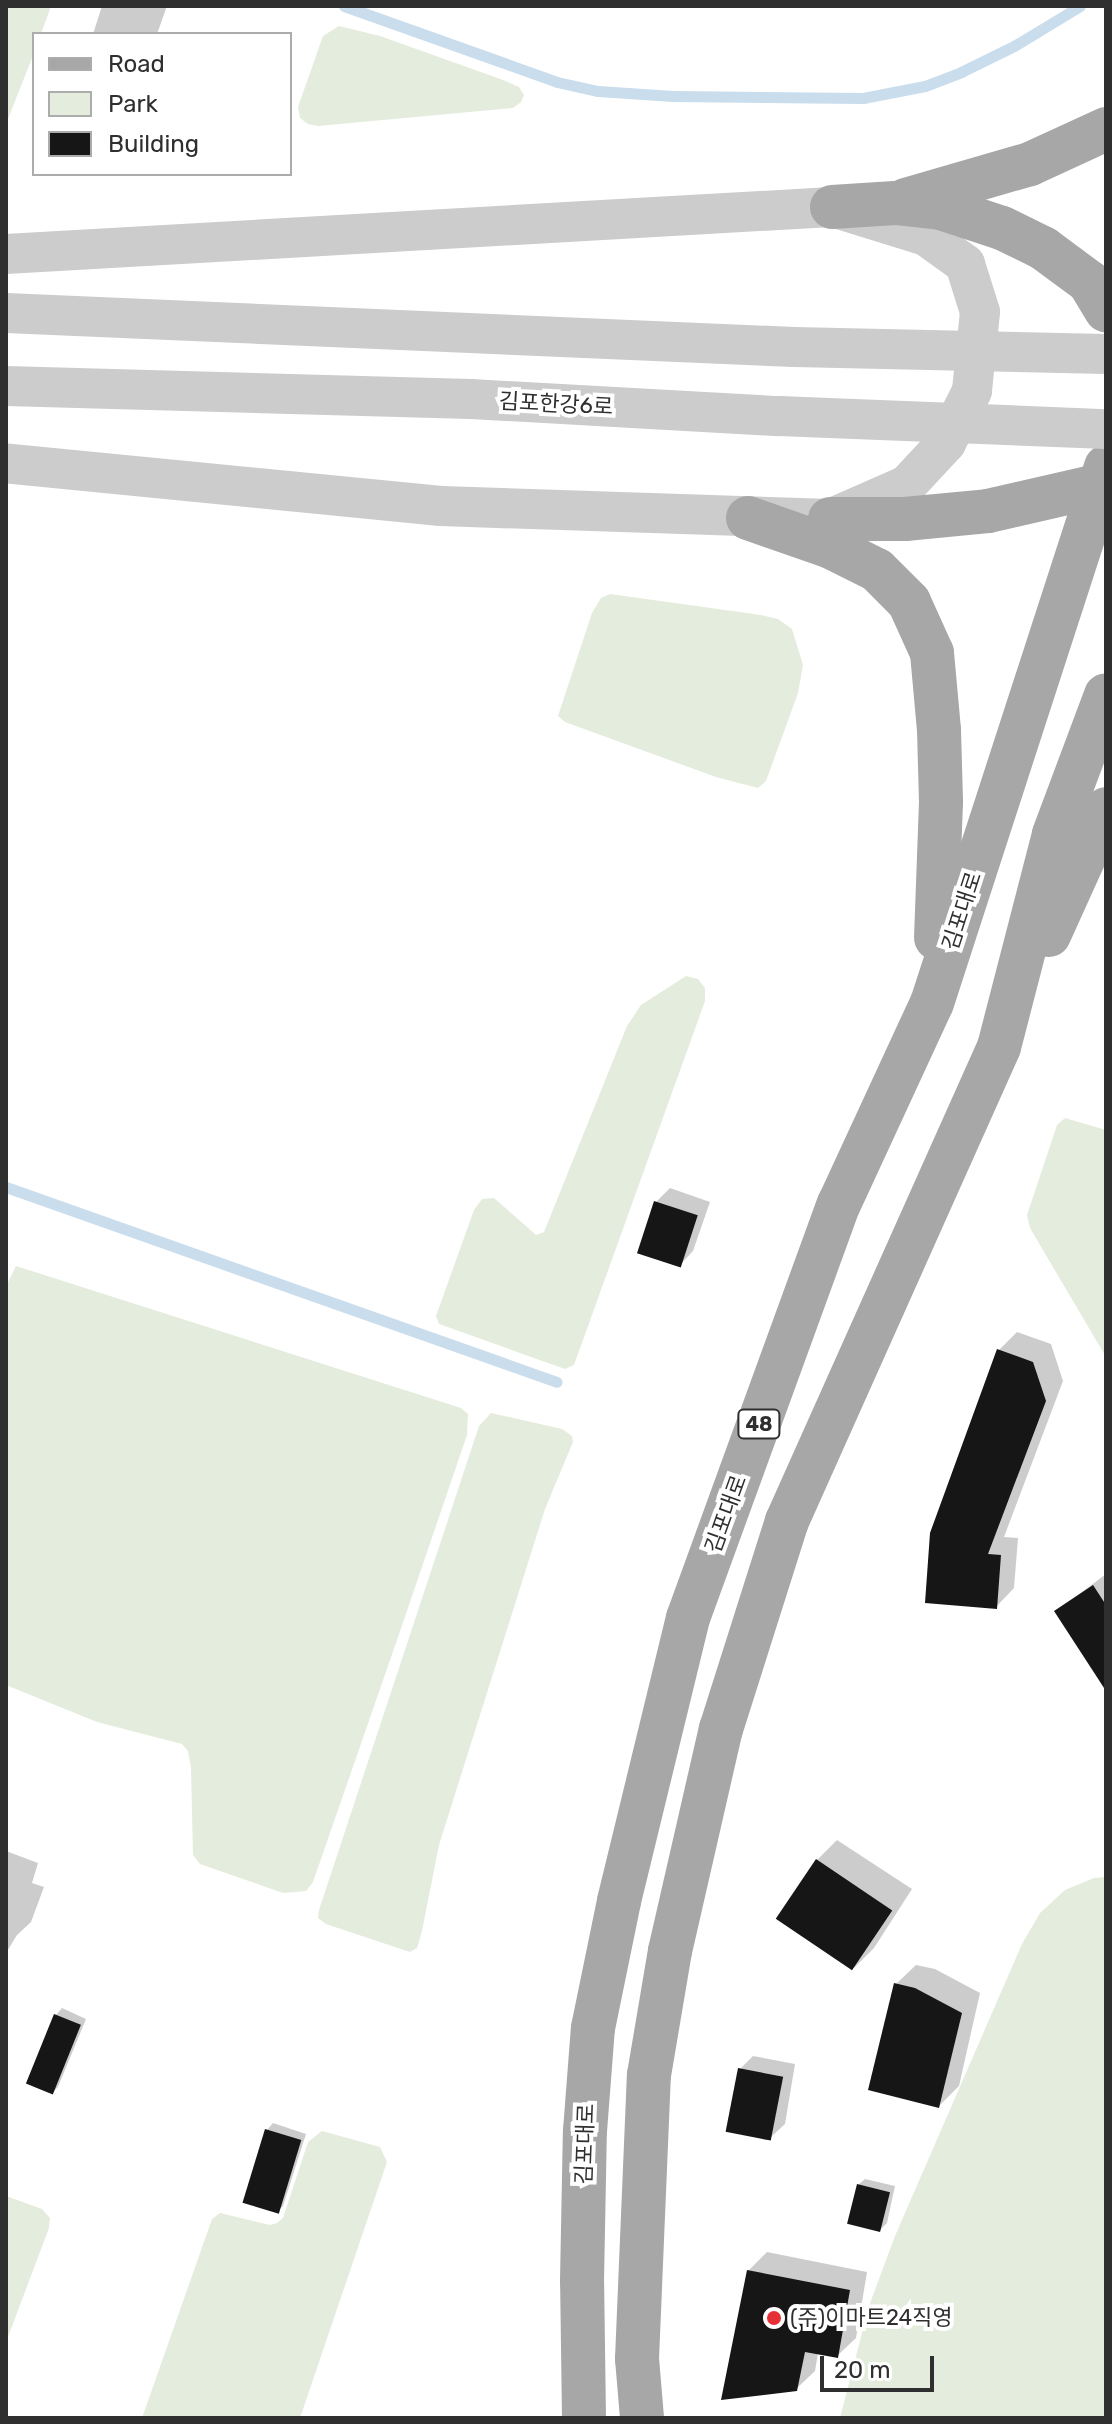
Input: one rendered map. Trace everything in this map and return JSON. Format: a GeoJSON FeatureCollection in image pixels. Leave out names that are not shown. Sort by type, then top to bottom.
{"type":"FeatureCollection","features":[{"type":"Feature","properties":{"kind":"main road"},"geometry":{"type":"LineString","coordinates":[[895,203],[1030,164],[1106,129]]}},
{"type":"Feature","properties":{"kind":"main road"},"geometry":{"type":"LineString","coordinates":[[832,207],[895,203],[941,208],[1002,228],[1043,248],[1089,282],[1106,310]]}},
{"type":"Feature","properties":{"kind":"main road"},"geometry":{"type":"LineString","coordinates":[[830,519],[905,519],[988,511],[1103,480]]}},
{"type":"Feature","properties":{"kind":"main road","name":"김포대로"},"geometry":{"type":"LineString","coordinates":[[584,2417],[584,2146],[593,2028],[688,1618],[839,1204],[932,1003],[1103,480]]}},
{"type":"Feature","properties":{"kind":"main road"},"geometry":{"type":"LineString","coordinates":[[748,518],[831,547],[877,570],[909,602],[932,653],[941,802],[932,1003]]}},
{"type":"Feature","properties":{"kind":"main road"},"geometry":{"type":"LineString","coordinates":[[999,1047],[1054,834],[1106,695]]}},
{"type":"Feature","properties":{"kind":"main road"},"geometry":{"type":"LineString","coordinates":[[642,2418],[638,2329],[649,2075],[670,1951],[721,1729],[787,1521],[1106,809]]}},
{"type":"Feature","properties":{"kind":"street"},"geometry":{"type":"LineString","coordinates":[[6,254],[832,207],[926,236],[939,245],[965,264],[980,312],[972,391],[946,443],[907,485],[830,519],[441,506],[6,463]]}},
{"type":"Feature","properties":{"kind":"street"},"geometry":{"type":"LineString","coordinates":[[6,313],[794,347],[1106,354]]}},
{"type":"Feature","properties":{"kind":"street","name":"김포한강6로"},"geometry":{"type":"LineString","coordinates":[[6,386],[471,399],[779,416],[1106,429]]}},
{"type":"Feature","properties":{"kind":"green space"},"geometry":{"type":"Polygon","coordinates":[[[6,6],[51,6],[42,32],[32,32],[32,58],[6,124],[6,6]]]}},
{"type":"Feature","properties":{"kind":"green space"},"geometry":{"type":"Polygon","coordinates":[[[339,26],[380,36],[503,80],[519,87],[524,95],[513,108],[318,126],[308,124],[300,118],[298,107],[323,36],[339,26]]]}},
{"type":"Feature","properties":{"kind":"green space"},"geometry":{"type":"Polygon","coordinates":[[[610,594],[761,615],[778,619],[792,629],[803,665],[798,693],[766,781],[758,788],[716,777],[565,722],[558,716],[592,613],[601,598],[610,594]]]}},
{"type":"Feature","properties":{"kind":"green space"},"geometry":{"type":"Polygon","coordinates":[[[686,976],[698,979],[705,988],[705,1001],[574,1365],[565,1369],[439,1324],[436,1316],[474,1210],[482,1199],[494,1198],[536,1235],[544,1232],[627,1026],[641,1005],[686,976]]]}},
{"type":"Feature","properties":{"kind":"green space"},"geometry":{"type":"Polygon","coordinates":[[[1065,1118],[1106,1130],[1106,1357],[1030,1228],[1027,1215],[1057,1125],[1065,1118]]]}},
{"type":"Feature","properties":{"kind":"green space"},"geometry":{"type":"Polygon","coordinates":[[[16,1266],[461,1408],[468,1414],[467,1435],[313,1882],[306,1891],[283,1893],[200,1864],[193,1855],[191,1768],[188,1751],[182,1744],[97,1722],[6,1685],[6,1286],[16,1266]]]}},
{"type":"Feature","properties":{"kind":"green space"},"geometry":{"type":"Polygon","coordinates":[[[491,1413],[562,1429],[572,1436],[573,1442],[545,1509],[439,1845],[417,1948],[410,1952],[326,1924],[318,1918],[319,1910],[479,1426],[491,1413]]]}},
{"type":"Feature","properties":{"kind":"green space"},"geometry":{"type":"Polygon","coordinates":[[[1106,1877],[1106,2418],[840,2418],[869,2306],[895,2236],[1022,1944],[1040,1913],[1065,1890],[1094,1878],[1106,1877]]]}},
{"type":"Feature","properties":{"kind":"green space"},"geometry":{"type":"Polygon","coordinates":[[[322,2131],[380,2147],[387,2162],[300,2418],[142,2418],[212,2219],[220,2213],[270,2225],[277,2223],[283,2218],[308,2142],[322,2131]]]}},
{"type":"Feature","properties":{"kind":"green space"},"geometry":{"type":"Polygon","coordinates":[[[6,2196],[42,2209],[50,2218],[49,2228],[6,2342],[6,2196]]]}},
{"type":"Feature","properties":{"kind":"building"},"geometry":{"type":"Polygon","coordinates":[[[654,1201],[698,1215],[681,1268],[637,1253],[654,1201]]]}},
{"type":"Feature","properties":{"kind":"building"},"geometry":{"type":"Polygon","coordinates":[[[997,1349],[1033,1362],[1046,1401],[988,1554],[1001,1555],[997,1609],[925,1603],[930,1533],[997,1349]]]}},
{"type":"Feature","properties":{"kind":"building"},"geometry":{"type":"Polygon","coordinates":[[[1093,1585],[1106,1605],[1106,1691],[1054,1611],[1093,1585]]]}},
{"type":"Feature","properties":{"kind":"building"},"geometry":{"type":"Polygon","coordinates":[[[816,1859],[892,1910],[852,1970],[776,1919],[816,1859]]]}},
{"type":"Feature","properties":{"kind":"building"},"geometry":{"type":"Polygon","coordinates":[[[894,1983],[915,1988],[962,2013],[939,2108],[868,2090],[894,1983]]]}},
{"type":"Feature","properties":{"kind":"building"},"geometry":{"type":"Polygon","coordinates":[[[54,2014],[81,2025],[53,2094],[26,2084],[54,2014]]]}},
{"type":"Feature","properties":{"kind":"building"},"geometry":{"type":"Polygon","coordinates":[[[738,2068],[783,2077],[771,2141],[726,2132],[738,2068]]]}},
{"type":"Feature","properties":{"kind":"building"},"geometry":{"type":"Polygon","coordinates":[[[265,2129],[301,2140],[279,2214],[242,2203],[265,2129]]]}},
{"type":"Feature","properties":{"kind":"building"},"geometry":{"type":"Polygon","coordinates":[[[857,2184],[890,2192],[880,2232],[847,2224],[857,2184]]]}},
{"type":"Feature","properties":{"kind":"building","name":"(주)이마트24직영"},"geometry":{"type":"Polygon","coordinates":[[[747,2270],[850,2290],[838,2358],[805,2352],[797,2391],[721,2400],[747,2270]]]}},
{"type":"Feature","properties":{"kind":"waterway"},"geometry":{"type":"LineString","coordinates":[[344,6],[557,82],[598,91],[673,96],[863,98],[925,86],[961,72],[1014,46],[1080,6]]}},
{"type":"Feature","properties":{"kind":"waterway"},"geometry":{"type":"LineString","coordinates":[[6,1187],[557,1382]]}},
{"type":"Feature","properties":{"kind":"place","name":"(주)이마트24직영"},"geometry":{"type":"Point","coordinates":[774,2318]}}]}
